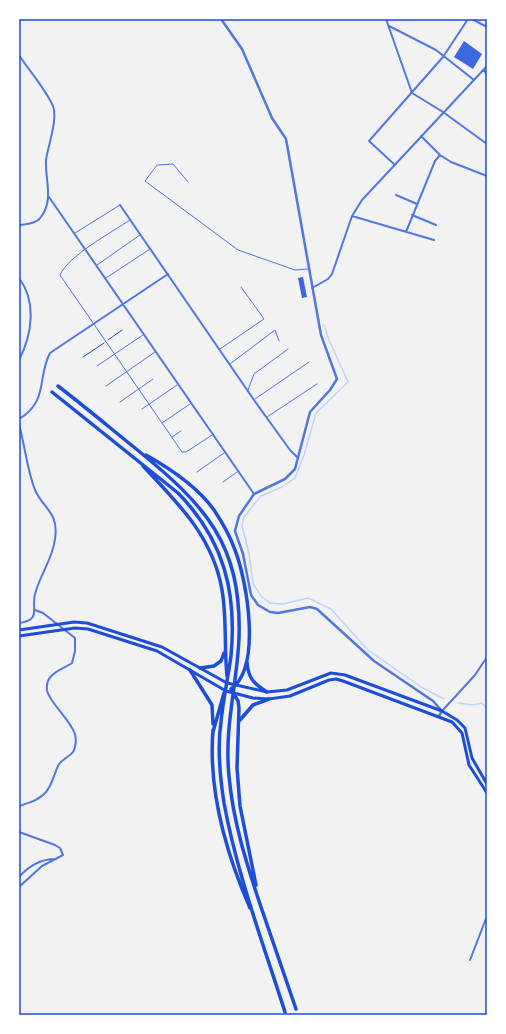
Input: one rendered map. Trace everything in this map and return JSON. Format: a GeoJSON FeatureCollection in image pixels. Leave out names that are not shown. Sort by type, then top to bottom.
{"type":"FeatureCollection","features":[{"type":"Feature","properties":{"kind":"highway"},"geometry":{"type":"LineString","coordinates":[[58,386],[164,471],[194,499],[214,526],[233,570],[238,593],[239,627],[238,658],[228,723],[227,747],[229,778],[240,841],[296,1008]]}},
{"type":"Feature","properties":{"kind":"highway"},"geometry":{"type":"LineString","coordinates":[[52,392],[178,493],[192,508],[207,529],[224,564],[232,602],[231,656],[220,722],[220,772],[224,803],[238,863],[285,1012]]}},
{"type":"Feature","properties":{"kind":"highway"},"geometry":{"type":"LineString","coordinates":[[136,449],[162,464],[183,479],[199,492],[214,510],[235,550],[247,594],[249,628],[247,664],[249,677],[256,686],[267,692]]}},
{"type":"Feature","properties":{"kind":"highway"},"geometry":{"type":"LineString","coordinates":[[133,456],[176,500],[196,528],[208,549],[217,571],[222,591],[227,683],[238,701],[240,720],[237,768],[240,806],[257,894]]}},
{"type":"Feature","properties":{"kind":"highway"},"geometry":{"type":"LineString","coordinates":[[200,668],[214,666],[221,662],[224,640]]}},
{"type":"Feature","properties":{"kind":"highway"},"geometry":{"type":"LineString","coordinates":[[213,732],[226,691],[235,686],[243,675],[249,645]]}},
{"type":"Feature","properties":{"kind":"highway"},"geometry":{"type":"LineString","coordinates":[[190,670],[212,705],[214,714],[212,763],[215,793],[236,875],[256,922]]}},
{"type":"Feature","properties":{"kind":"highway"},"geometry":{"type":"LineString","coordinates":[[240,720],[253,705],[269,699]]}},
{"type":"Feature","properties":{"kind":"main road"},"geometry":{"type":"LineString","coordinates":[[19,630],[74,622],[88,623],[162,647],[227,683],[267,692],[287,690],[325,675],[337,673],[442,711],[453,717],[465,728],[472,758],[487,784]]}},
{"type":"Feature","properties":{"kind":"main road"},"geometry":{"type":"LineString","coordinates":[[19,636],[82,628],[157,651],[226,691],[235,694],[269,699],[290,696],[336,679],[452,722],[462,734],[468,765],[487,793]]}},
{"type":"Feature","properties":{"kind":"street"},"geometry":{"type":"LineString","coordinates":[[222,19],[242,49],[272,118],[286,140],[321,335],[336,379],[330,390],[310,412],[299,459],[291,475],[254,494],[241,512],[235,531],[243,554],[251,595],[258,605],[270,612],[278,613],[310,607],[317,609],[374,661],[433,700],[442,711]]}},
{"type":"Feature","properties":{"kind":"street"},"geometry":{"type":"LineString","coordinates":[[386,19],[412,93],[443,112],[487,144]]}},
{"type":"Feature","properties":{"kind":"street"},"geometry":{"type":"LineString","coordinates":[[395,165],[369,141],[443,57],[468,19]]}},
{"type":"Feature","properties":{"kind":"street"},"geometry":{"type":"LineString","coordinates":[[472,19],[487,27]]}},
{"type":"Feature","properties":{"kind":"street"},"geometry":{"type":"LineString","coordinates":[[388,25],[436,50],[474,80]]}},
{"type":"Feature","properties":{"kind":"street"},"geometry":{"type":"LineString","coordinates":[[19,55],[46,94],[53,107],[54,117],[46,162],[49,198],[46,209],[39,219],[30,224],[19,225]]}},
{"type":"Feature","properties":{"kind":"street"},"geometry":{"type":"LineString","coordinates":[[312,288],[328,279],[332,274],[352,216],[362,200],[487,66]]}},
{"type":"Feature","properties":{"kind":"street"},"geometry":{"type":"LineString","coordinates":[[484,70],[487,75]]}},
{"type":"Feature","properties":{"kind":"street"},"geometry":{"type":"LineString","coordinates":[[421,136],[440,155],[451,162],[487,176]]}},
{"type":"Feature","properties":{"kind":"street"},"geometry":{"type":"LineString","coordinates":[[406,232],[435,161],[440,155]]}},
{"type":"Feature","properties":{"kind":"street"},"geometry":{"type":"LineString","coordinates":[[396,195],[417,204]]}},
{"type":"Feature","properties":{"kind":"street"},"geometry":{"type":"LineString","coordinates":[[49,198],[254,494]]}},
{"type":"Feature","properties":{"kind":"street"},"geometry":{"type":"LineString","coordinates":[[120,205],[254,400],[290,450],[299,459]]}},
{"type":"Feature","properties":{"kind":"street"},"geometry":{"type":"LineString","coordinates":[[412,215],[436,225]]}},
{"type":"Feature","properties":{"kind":"street"},"geometry":{"type":"LineString","coordinates":[[352,216],[434,240]]}},
{"type":"Feature","properties":{"kind":"street"},"geometry":{"type":"LineString","coordinates":[[19,419],[37,401],[41,393],[47,359],[50,353],[168,274]]}},
{"type":"Feature","properties":{"kind":"street"},"geometry":{"type":"LineString","coordinates":[[19,278],[28,294],[31,319],[19,360]]}},
{"type":"Feature","properties":{"kind":"street"},"geometry":{"type":"LineString","coordinates":[[19,424],[35,490],[54,515],[56,531],[53,548],[34,597],[35,610],[30,620],[19,623]]}},
{"type":"Feature","properties":{"kind":"street"},"geometry":{"type":"LineString","coordinates":[[19,806],[38,799],[47,792],[60,764],[74,748],[74,733],[67,719],[50,698],[46,690],[50,676],[56,671],[72,663],[76,643],[71,634],[43,613],[35,610]]}},
{"type":"Feature","properties":{"kind":"street"},"geometry":{"type":"LineString","coordinates":[[439,716],[475,675],[487,657]]}},
{"type":"Feature","properties":{"kind":"street"},"geometry":{"type":"LineString","coordinates":[[19,832],[56,845],[60,848],[63,855],[42,866],[19,887]]}},
{"type":"Feature","properties":{"kind":"street"},"geometry":{"type":"LineString","coordinates":[[19,878],[25,870],[40,861],[56,858]]}},
{"type":"Feature","properties":{"kind":"street"},"geometry":{"type":"LineString","coordinates":[[470,960],[487,916]]}},
{"type":"Feature","properties":{"kind":"lane"},"geometry":{"type":"LineString","coordinates":[[188,182],[173,164],[157,165],[145,181],[238,250],[295,270],[308,269]]}},
{"type":"Feature","properties":{"kind":"lane"},"geometry":{"type":"LineString","coordinates":[[74,234],[120,205]]}},
{"type":"Feature","properties":{"kind":"lane"},"geometry":{"type":"LineString","coordinates":[[130,219],[74,258],[63,268],[60,276],[183,453],[212,435]]}},
{"type":"Feature","properties":{"kind":"lane"},"geometry":{"type":"LineString","coordinates":[[95,266],[141,234]]}},
{"type":"Feature","properties":{"kind":"lane"},"geometry":{"type":"LineString","coordinates":[[105,279],[151,249]]}},
{"type":"Feature","properties":{"kind":"lane"},"geometry":{"type":"LineString","coordinates":[[220,349],[264,318],[241,287]]}},
{"type":"Feature","properties":{"kind":"lane"},"geometry":{"type":"LineString","coordinates":[[230,364],[276,330],[279,340]]}},
{"type":"Feature","properties":{"kind":"lane"},"geometry":{"type":"LineString","coordinates":[[97,366],[143,335]]}},
{"type":"Feature","properties":{"kind":"lane"},"geometry":{"type":"LineString","coordinates":[[248,391],[254,374],[288,349]]}},
{"type":"Feature","properties":{"kind":"lane"},"geometry":{"type":"LineString","coordinates":[[106,386],[155,352]]}},
{"type":"Feature","properties":{"kind":"lane"},"geometry":{"type":"LineString","coordinates":[[254,400],[309,362]]}},
{"type":"Feature","properties":{"kind":"lane"},"geometry":{"type":"LineString","coordinates":[[120,402],[153,379]]}},
{"type":"Feature","properties":{"kind":"lane"},"geometry":{"type":"LineString","coordinates":[[267,418],[317,384]]}},
{"type":"Feature","properties":{"kind":"lane"},"geometry":{"type":"LineString","coordinates":[[142,409],[178,385]]}},
{"type":"Feature","properties":{"kind":"lane"},"geometry":{"type":"LineString","coordinates":[[162,423],[191,404]]}},
{"type":"Feature","properties":{"kind":"lane"},"geometry":{"type":"LineString","coordinates":[[172,438],[182,431]]}},
{"type":"Feature","properties":{"kind":"lane"},"geometry":{"type":"LineString","coordinates":[[197,472],[225,453]]}},
{"type":"Feature","properties":{"kind":"lane"},"geometry":{"type":"LineString","coordinates":[[222,482],[238,471]]}},
{"type":"Feature","properties":{"kind":"path"},"geometry":{"type":"LineString","coordinates":[[83,357],[122,330]]}},
{"type":"Feature","properties":{"kind":"building"},"geometry":{"type":"Polygon","coordinates":[[[464,41],[482,54],[473,69],[454,57],[464,41]]]}},
{"type":"Feature","properties":{"kind":"building"},"geometry":{"type":"Polygon","coordinates":[[[303,277],[307,297],[302,298],[298,278],[303,277]]]}},
{"type":"Feature","properties":{"kind":"waterway"},"geometry":{"type":"LineString","coordinates":[[324,325],[329,340],[348,382],[316,413],[304,455],[295,478],[282,487],[261,496],[244,517],[242,526],[249,553],[253,584],[262,597],[270,603],[283,604],[308,598],[331,609],[368,650],[421,687],[444,699]]}},
{"type":"Feature","properties":{"kind":"waterway"},"geometry":{"type":"LineString","coordinates":[[458,703],[473,705],[482,703],[487,709]]}}]}
